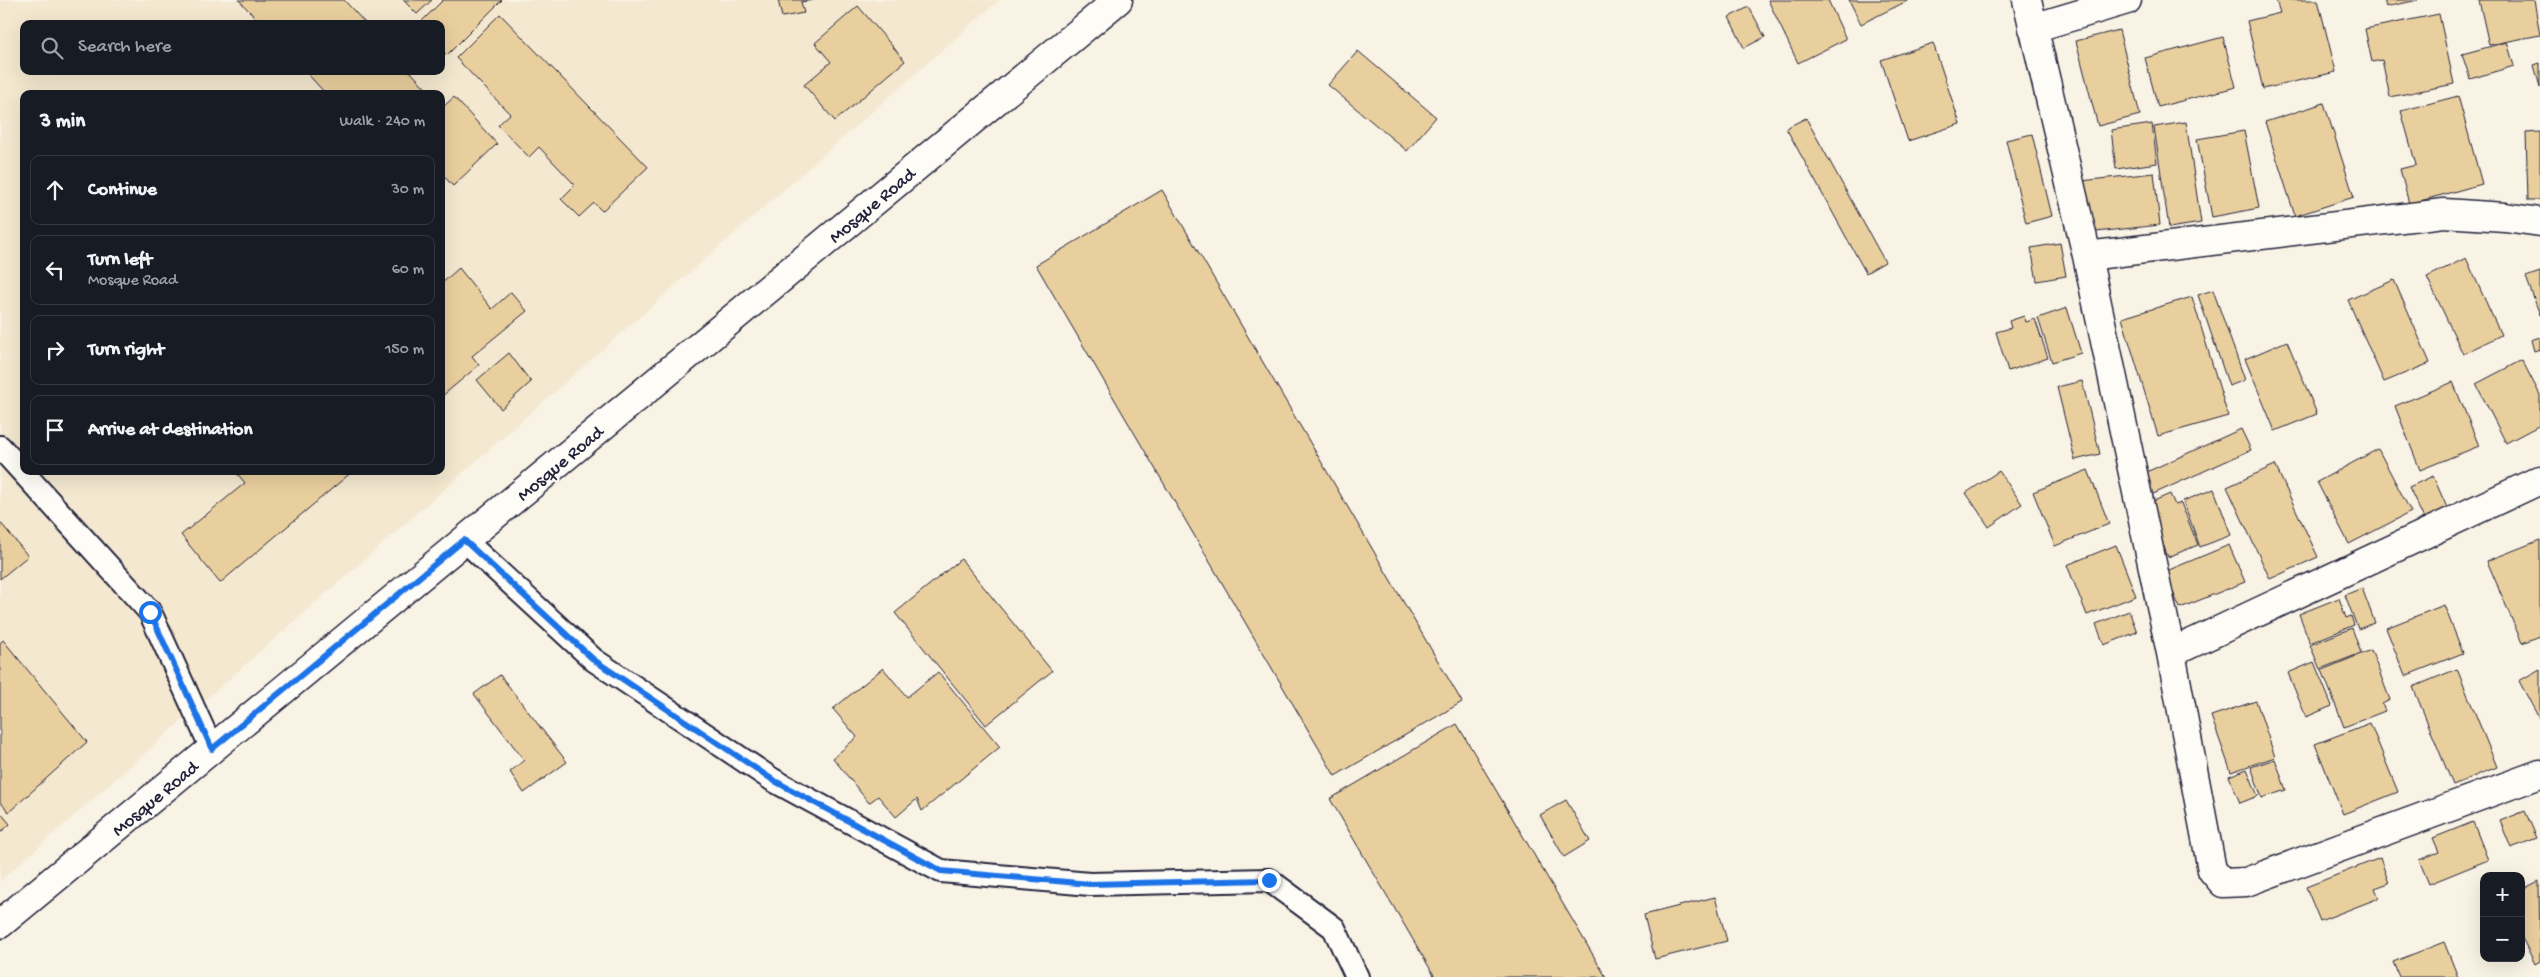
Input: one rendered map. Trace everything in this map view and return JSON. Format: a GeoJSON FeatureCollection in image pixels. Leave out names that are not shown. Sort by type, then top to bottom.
{"type":"FeatureCollection","features":[{"type":"Feature","properties":{"kind":"street","name":"Mosque Road"},"geometry":{"type":"LineString","coordinates":[[0,924],[1118,0]]}},
{"type":"Feature","properties":{"kind":"street"},"geometry":{"type":"LineString","coordinates":[[2027,0],[2087,256],[2171,653],[2212,870],[2223,883],[2246,882],[2540,774]]}},
{"type":"Feature","properties":{"kind":"street"},"geometry":{"type":"LineString","coordinates":[[2033,28],[2127,0]]}},
{"type":"Feature","properties":{"kind":"street"},"geometry":{"type":"LineString","coordinates":[[2087,256],[2444,214],[2505,217],[2540,222]]}},
{"type":"Feature","properties":{"kind":"street"},"geometry":{"type":"LineString","coordinates":[[2171,653],[2540,480]]}},
{"type":"Feature","properties":{"kind":"lane"},"geometry":{"type":"LineString","coordinates":[[0,447],[20,469]]}},
{"type":"Feature","properties":{"kind":"lane"},"geometry":{"type":"LineString","coordinates":[[25,475],[150,612],[212,749]]}},
{"type":"Feature","properties":{"kind":"lane"},"geometry":{"type":"LineString","coordinates":[[464,540],[594,660],[773,780],[941,871],[1090,884],[1269,880],[1334,928],[1357,977]]}},
{"type":"Feature","properties":{"kind":"shaded area"},"geometry":{"type":"Polygon","coordinates":[[[0,0],[999,0],[0,881],[0,0]]]}},
{"type":"Feature","properties":{"kind":"building"},"geometry":{"type":"Polygon","coordinates":[[[239,0],[344,0],[362,20],[257,20],[239,0]]]}},
{"type":"Feature","properties":{"kind":"building"},"geometry":{"type":"Polygon","coordinates":[[[403,0],[432,0],[417,14],[403,0]]]}},
{"type":"Feature","properties":{"kind":"building"},"geometry":{"type":"Polygon","coordinates":[[[443,0],[502,0],[447,55],[445,53],[445,20],[423,20],[443,0]]]}},
{"type":"Feature","properties":{"kind":"building"},"geometry":{"type":"Polygon","coordinates":[[[778,0],[813,0],[801,2],[804,13],[782,17],[778,0]]]}},
{"type":"Feature","properties":{"kind":"building"},"geometry":{"type":"Polygon","coordinates":[[[1768,0],[1828,0],[1846,39],[1798,63],[1768,0]]]}},
{"type":"Feature","properties":{"kind":"building"},"geometry":{"type":"Polygon","coordinates":[[[1849,0],[1909,0],[1861,24],[1849,0]]]}},
{"type":"Feature","properties":{"kind":"building"},"geometry":{"type":"Polygon","coordinates":[[[2276,0],[2318,0],[2336,72],[2263,89],[2247,21],[2280,13],[2276,0]]]}},
{"type":"Feature","properties":{"kind":"building"},"geometry":{"type":"Polygon","coordinates":[[[2384,0],[2418,0],[2386,7],[2384,0]]]}},
{"type":"Feature","properties":{"kind":"building"},"geometry":{"type":"Polygon","coordinates":[[[2479,0],[2534,0],[2540,35],[2489,45],[2479,0]]]}},
{"type":"Feature","properties":{"kind":"building"},"geometry":{"type":"Polygon","coordinates":[[[858,6],[905,61],[835,121],[804,85],[831,62],[815,43],[858,6]]]}},
{"type":"Feature","properties":{"kind":"building"},"geometry":{"type":"Polygon","coordinates":[[[1749,7],[1765,37],[1744,48],[1729,17],[1749,7]]]}},
{"type":"Feature","properties":{"kind":"building"},"geometry":{"type":"Polygon","coordinates":[[[500,14],[648,167],[602,211],[594,203],[579,217],[561,199],[575,185],[539,147],[529,157],[498,125],[510,114],[456,58],[500,14]]]}},
{"type":"Feature","properties":{"kind":"building"},"geometry":{"type":"Polygon","coordinates":[[[2439,14],[2454,84],[2390,97],[2382,60],[2372,62],[2365,29],[2439,14]]]}},
{"type":"Feature","properties":{"kind":"building"},"geometry":{"type":"Polygon","coordinates":[[[2119,30],[2140,115],[2098,126],[2076,41],[2119,30]]]}},
{"type":"Feature","properties":{"kind":"building"},"geometry":{"type":"Polygon","coordinates":[[[2223,37],[2236,87],[2158,107],[2145,58],[2223,37]]]}},
{"type":"Feature","properties":{"kind":"building"},"geometry":{"type":"Polygon","coordinates":[[[2507,42],[2514,66],[2470,79],[2462,54],[2507,42]]]}},
{"type":"Feature","properties":{"kind":"building"},"geometry":{"type":"Polygon","coordinates":[[[1933,43],[1960,124],[1908,141],[1881,60],[1933,43]]]}},
{"type":"Feature","properties":{"kind":"building"},"geometry":{"type":"Polygon","coordinates":[[[1358,51],[1436,117],[1407,151],[1328,85],[1358,51]]]}},
{"type":"Feature","properties":{"kind":"building"},"geometry":{"type":"Polygon","coordinates":[[[2540,63],[2540,87],[2534,65],[2540,63]]]}},
{"type":"Feature","properties":{"kind":"building"},"geometry":{"type":"Polygon","coordinates":[[[309,75],[414,75],[427,90],[322,90],[309,75]]]}},
{"type":"Feature","properties":{"kind":"building"},"geometry":{"type":"Polygon","coordinates":[[[2458,96],[2482,184],[2409,204],[2400,169],[2416,165],[2401,111],[2458,96]]]}},
{"type":"Feature","properties":{"kind":"building"},"geometry":{"type":"Polygon","coordinates":[[[454,97],[497,144],[453,186],[445,177],[445,105],[454,97]]]}},
{"type":"Feature","properties":{"kind":"building"},"geometry":{"type":"Polygon","coordinates":[[[2324,103],[2354,197],[2295,216],[2265,122],[2324,103]]]}},
{"type":"Feature","properties":{"kind":"building"},"geometry":{"type":"Polygon","coordinates":[[[1806,118],[1885,262],[1866,273],[1786,128],[1806,118]]]}},
{"type":"Feature","properties":{"kind":"building"},"geometry":{"type":"Polygon","coordinates":[[[2186,122],[2201,223],[2169,228],[2154,127],[2186,122]]]}},
{"type":"Feature","properties":{"kind":"building"},"geometry":{"type":"Polygon","coordinates":[[[2152,124],[2157,163],[2116,169],[2111,130],[2152,124]]]}},
{"type":"Feature","properties":{"kind":"building"},"geometry":{"type":"Polygon","coordinates":[[[2244,131],[2259,208],[2212,217],[2197,139],[2244,131]]]}},
{"type":"Feature","properties":{"kind":"building"},"geometry":{"type":"Polygon","coordinates":[[[2540,132],[2540,200],[2528,200],[2526,133],[2540,132]]]}},
{"type":"Feature","properties":{"kind":"building"},"geometry":{"type":"Polygon","coordinates":[[[2032,134],[2052,216],[2026,223],[2006,140],[2032,134]]]}},
{"type":"Feature","properties":{"kind":"building"},"geometry":{"type":"Polygon","coordinates":[[[2154,173],[2160,225],[2087,233],[2081,181],[2154,173]]]}},
{"type":"Feature","properties":{"kind":"building"},"geometry":{"type":"Polygon","coordinates":[[[1162,190],[1462,702],[1335,776],[1036,265],[1162,190]]]}},
{"type":"Feature","properties":{"kind":"building"},"geometry":{"type":"Polygon","coordinates":[[[2060,243],[2066,276],[2037,281],[2031,248],[2060,243]]]}},
{"type":"Feature","properties":{"kind":"building"},"geometry":{"type":"Polygon","coordinates":[[[2466,258],[2501,335],[2463,354],[2427,277],[2466,258]]]}},
{"type":"Feature","properties":{"kind":"building"},"geometry":{"type":"Polygon","coordinates":[[[459,268],[492,309],[511,292],[527,311],[472,356],[479,365],[445,394],[445,280],[459,268]]]}},
{"type":"Feature","properties":{"kind":"building"},"geometry":{"type":"Polygon","coordinates":[[[2540,272],[2540,315],[2526,277],[2540,272]]]}},
{"type":"Feature","properties":{"kind":"building"},"geometry":{"type":"Polygon","coordinates":[[[2394,280],[2430,363],[2384,382],[2348,300],[2394,280]]]}},
{"type":"Feature","properties":{"kind":"building"},"geometry":{"type":"Polygon","coordinates":[[[2213,290],[2245,380],[2229,386],[2198,295],[2213,290]]]}},
{"type":"Feature","properties":{"kind":"building"},"geometry":{"type":"Polygon","coordinates":[[[2192,297],[2228,416],[2158,436],[2122,318],[2192,297]]]}},
{"type":"Feature","properties":{"kind":"building"},"geometry":{"type":"Polygon","coordinates":[[[2067,308],[2081,353],[2052,362],[2038,318],[2067,308]]]}},
{"type":"Feature","properties":{"kind":"building"},"geometry":{"type":"Polygon","coordinates":[[[2024,316],[2026,322],[2035,319],[2048,358],[2008,371],[1996,332],[2011,328],[2009,321],[2024,316]]]}},
{"type":"Feature","properties":{"kind":"building"},"geometry":{"type":"Polygon","coordinates":[[[2540,337],[2540,349],[2534,351],[2531,340],[2540,337]]]}},
{"type":"Feature","properties":{"kind":"building"},"geometry":{"type":"Polygon","coordinates":[[[2287,341],[2317,414],[2275,431],[2245,359],[2287,341]]]}},
{"type":"Feature","properties":{"kind":"building"},"geometry":{"type":"Polygon","coordinates":[[[509,353],[531,382],[501,409],[477,380],[509,353]]]}},
{"type":"Feature","properties":{"kind":"building"},"geometry":{"type":"Polygon","coordinates":[[[2522,360],[2540,395],[2540,425],[2506,443],[2476,384],[2522,360]]]}},
{"type":"Feature","properties":{"kind":"building"},"geometry":{"type":"Polygon","coordinates":[[[2082,381],[2100,454],[2075,460],[2057,387],[2082,381]]]}},
{"type":"Feature","properties":{"kind":"building"},"geometry":{"type":"Polygon","coordinates":[[[2453,382],[2479,446],[2420,470],[2395,406],[2453,382]]]}},
{"type":"Feature","properties":{"kind":"building"},"geometry":{"type":"Polygon","coordinates":[[[2241,429],[2251,450],[2151,495],[2142,474],[2241,429]]]}},
{"type":"Feature","properties":{"kind":"building"},"geometry":{"type":"Polygon","coordinates":[[[2378,449],[2411,512],[2349,544],[2317,482],[2378,449]]]}},
{"type":"Feature","properties":{"kind":"building"},"geometry":{"type":"Polygon","coordinates":[[[2275,465],[2318,557],[2270,579],[2227,487],[2275,465]]]}},
{"type":"Feature","properties":{"kind":"building"},"geometry":{"type":"Polygon","coordinates":[[[2088,470],[2109,524],[2055,546],[2033,492],[2088,470]]]}},
{"type":"Feature","properties":{"kind":"building"},"geometry":{"type":"Polygon","coordinates":[[[1999,471],[2022,504],[1989,527],[1966,493],[1999,471]]]}},
{"type":"Feature","properties":{"kind":"building"},"geometry":{"type":"Polygon","coordinates":[[[238,475],[348,475],[220,583],[181,535],[245,483],[238,475]]]}},
{"type":"Feature","properties":{"kind":"building"},"geometry":{"type":"Polygon","coordinates":[[[2433,476],[2449,512],[2426,523],[2409,487],[2433,476]]]}},
{"type":"Feature","properties":{"kind":"building"},"geometry":{"type":"Polygon","coordinates":[[[2214,489],[2231,535],[2200,547],[2183,501],[2214,489]]]}},
{"type":"Feature","properties":{"kind":"building"},"geometry":{"type":"Polygon","coordinates":[[[2170,494],[2175,505],[2181,503],[2198,545],[2168,557],[2147,504],[2170,494]]]}},
{"type":"Feature","properties":{"kind":"building"},"geometry":{"type":"Polygon","coordinates":[[[0,522],[28,556],[0,579],[0,522]]]}},
{"type":"Feature","properties":{"kind":"building"},"geometry":{"type":"Polygon","coordinates":[[[2540,540],[2540,636],[2522,643],[2487,561],[2540,540]]]}},
{"type":"Feature","properties":{"kind":"building"},"geometry":{"type":"Polygon","coordinates":[[[2116,545],[2136,596],[2087,615],[2067,565],[2116,545]]]}},
{"type":"Feature","properties":{"kind":"building"},"geometry":{"type":"Polygon","coordinates":[[[2229,545],[2245,582],[2180,608],[2164,572],[2229,545]]]}},
{"type":"Feature","properties":{"kind":"building"},"geometry":{"type":"Polygon","coordinates":[[[961,559],[1052,671],[986,725],[895,613],[961,559]]]}},
{"type":"Feature","properties":{"kind":"building"},"geometry":{"type":"Polygon","coordinates":[[[2362,588],[2375,623],[2358,629],[2345,595],[2362,588]]]}},
{"type":"Feature","properties":{"kind":"building"},"geometry":{"type":"Polygon","coordinates":[[[2339,598],[2346,618],[2351,616],[2354,625],[2310,643],[2299,614],[2339,598]]]}},
{"type":"Feature","properties":{"kind":"building"},"geometry":{"type":"Polygon","coordinates":[[[2444,605],[2463,653],[2405,676],[2386,628],[2444,605]]]}},
{"type":"Feature","properties":{"kind":"building"},"geometry":{"type":"Polygon","coordinates":[[[2129,611],[2137,632],[2104,645],[2096,624],[2129,611]]]}},
{"type":"Feature","properties":{"kind":"building"},"geometry":{"type":"Polygon","coordinates":[[[2352,628],[2361,653],[2320,669],[2310,645],[2352,628]]]}},
{"type":"Feature","properties":{"kind":"building"},"geometry":{"type":"Polygon","coordinates":[[[3,640],[87,742],[9,812],[0,802],[0,643],[3,640]]]}},
{"type":"Feature","properties":{"kind":"building"},"geometry":{"type":"Polygon","coordinates":[[[2371,650],[2390,700],[2382,704],[2385,711],[2344,727],[2322,670],[2371,650]]]}},
{"type":"Feature","properties":{"kind":"building"},"geometry":{"type":"Polygon","coordinates":[[[2314,662],[2332,706],[2306,717],[2288,673],[2314,662]]]}},
{"type":"Feature","properties":{"kind":"building"},"geometry":{"type":"Polygon","coordinates":[[[883,668],[907,697],[938,672],[1000,747],[922,811],[917,799],[896,817],[878,796],[869,803],[833,758],[857,737],[833,709],[883,668]]]}},
{"type":"Feature","properties":{"kind":"building"},"geometry":{"type":"Polygon","coordinates":[[[2457,669],[2497,767],[2453,785],[2413,687],[2457,669]]]}},
{"type":"Feature","properties":{"kind":"building"},"geometry":{"type":"Polygon","coordinates":[[[2540,669],[2540,720],[2519,681],[2540,669]]]}},
{"type":"Feature","properties":{"kind":"building"},"geometry":{"type":"Polygon","coordinates":[[[500,675],[567,762],[524,793],[510,772],[524,760],[474,694],[500,675]]]}},
{"type":"Feature","properties":{"kind":"building"},"geometry":{"type":"Polygon","coordinates":[[[2256,701],[2275,757],[2231,772],[2211,716],[2256,701]]]}},
{"type":"Feature","properties":{"kind":"building"},"geometry":{"type":"Polygon","coordinates":[[[2370,723],[2398,792],[2343,814],[2315,744],[2370,723]]]}},
{"type":"Feature","properties":{"kind":"building"},"geometry":{"type":"Polygon","coordinates":[[[1457,724],[1606,977],[1435,977],[1330,799],[1457,724]]]}},
{"type":"Feature","properties":{"kind":"building"},"geometry":{"type":"Polygon","coordinates":[[[2275,759],[2286,790],[2262,798],[2251,767],[2275,759]]]}},
{"type":"Feature","properties":{"kind":"building"},"geometry":{"type":"Polygon","coordinates":[[[2247,769],[2258,796],[2240,803],[2229,776],[2247,769]]]}},
{"type":"Feature","properties":{"kind":"building"},"geometry":{"type":"Polygon","coordinates":[[[1566,800],[1590,841],[1564,857],[1540,815],[1566,800]]]}},
{"type":"Feature","properties":{"kind":"building"},"geometry":{"type":"Polygon","coordinates":[[[2525,811],[2537,838],[2511,848],[2500,821],[2525,811]]]}},
{"type":"Feature","properties":{"kind":"building"},"geometry":{"type":"Polygon","coordinates":[[[0,812],[10,824],[0,833],[0,812]]]}},
{"type":"Feature","properties":{"kind":"building"},"geometry":{"type":"Polygon","coordinates":[[[2473,822],[2488,860],[2429,884],[2419,860],[2439,852],[2433,838],[2473,822]]]}},
{"type":"Feature","properties":{"kind":"building"},"geometry":{"type":"Polygon","coordinates":[[[2380,858],[2389,883],[2375,888],[2379,898],[2320,921],[2306,887],[2380,858]]]}},
{"type":"Feature","properties":{"kind":"building"},"geometry":{"type":"Polygon","coordinates":[[[2539,881],[2540,961],[2535,964],[2525,944],[2525,888],[2539,881]]]}},
{"type":"Feature","properties":{"kind":"building"},"geometry":{"type":"Polygon","coordinates":[[[1715,897],[1727,941],[1655,959],[1644,915],[1715,897]]]}},
{"type":"Feature","properties":{"kind":"building"},"geometry":{"type":"Polygon","coordinates":[[[2444,942],[2458,977],[2399,977],[2393,962],[2444,942]]]}},
{"type":"Feature","properties":{"kind":"route"},"geometry":{"type":"LineString","coordinates":[[150,612],[212,749],[464,540],[594,660],[773,780],[941,871],[1090,884],[1269,880]]}}]}
